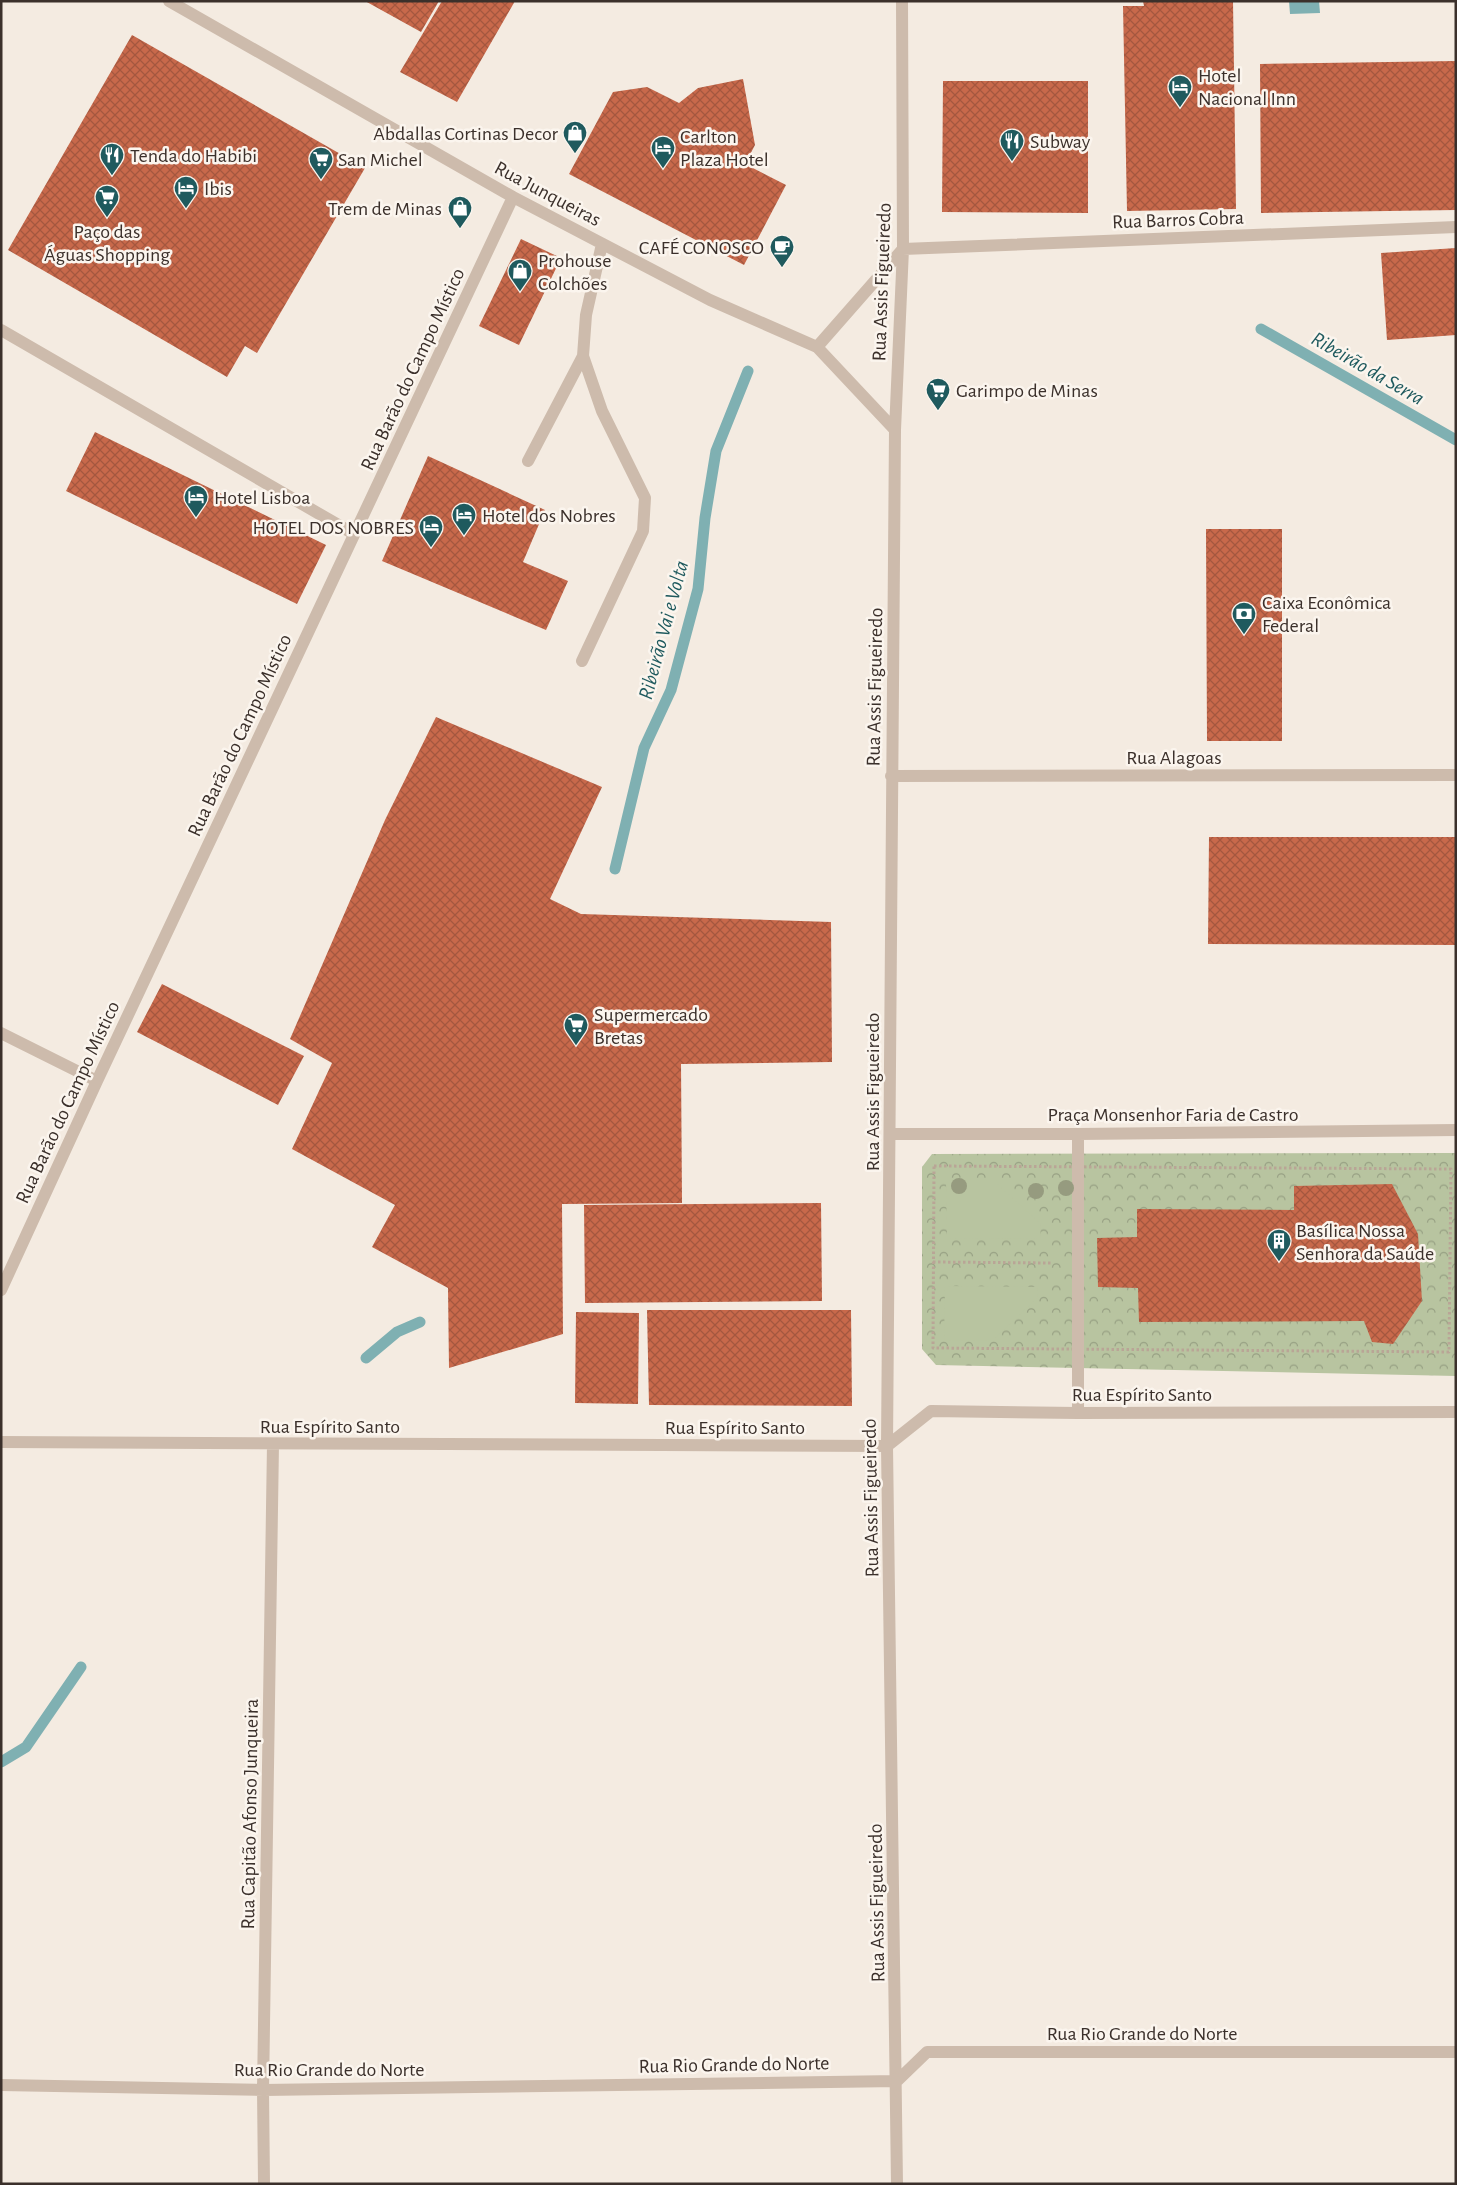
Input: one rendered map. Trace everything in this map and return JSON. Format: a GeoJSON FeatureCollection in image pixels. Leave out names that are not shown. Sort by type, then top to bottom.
{"type":"FeatureCollection","features":[{"type":"Feature","properties":{"kind":"street","name":"Rua Junqueiras"},"geometry":{"type":"LineString","coordinates":[[169,1],[514,198],[710,300],[817,347],[895,430]]}},
{"type":"Feature","properties":{"kind":"street","name":"Rua Assis Figueiredo"},"geometry":{"type":"LineString","coordinates":[[897,2184],[888,1446],[891,1134],[891,776],[895,430],[903,249],[902,1]]}},
{"type":"Feature","properties":{"kind":"street","name":"Rua Barão do Campo Místico"},"geometry":{"type":"LineString","coordinates":[[1,1290],[97,1081],[514,198]]}},
{"type":"Feature","properties":{"kind":"street","name":"Rua Barros Cobra"},"geometry":{"type":"LineString","coordinates":[[903,249],[1456,227]]}},
{"type":"Feature","properties":{"kind":"street"},"geometry":{"type":"LineString","coordinates":[[582,661],[643,531],[645,498],[602,411],[583,356],[586,315],[602,244]]}},
{"type":"Feature","properties":{"kind":"street"},"geometry":{"type":"LineString","coordinates":[[817,347],[903,249]]}},
{"type":"Feature","properties":{"kind":"street"},"geometry":{"type":"LineString","coordinates":[[1,330],[354,534]]}},
{"type":"Feature","properties":{"kind":"street"},"geometry":{"type":"LineString","coordinates":[[528,461],[583,356]]}},
{"type":"Feature","properties":{"kind":"street","name":"Rua Alagoas"},"geometry":{"type":"LineString","coordinates":[[891,776],[1456,776]]}},
{"type":"Feature","properties":{"kind":"street"},"geometry":{"type":"LineString","coordinates":[[1,1033],[97,1081]]}},
{"type":"Feature","properties":{"kind":"street","name":"Praça Monsenhor Faria de Castro"},"geometry":{"type":"LineString","coordinates":[[891,1134],[1456,1130]]}},
{"type":"Feature","properties":{"kind":"street"},"geometry":{"type":"LineString","coordinates":[[1078,1134],[1078,1413]]}},
{"type":"Feature","properties":{"kind":"street","name":"Rua Espírito Santo"},"geometry":{"type":"LineString","coordinates":[[1,1442],[888,1446],[931,1411],[1078,1413],[1456,1412]]}},
{"type":"Feature","properties":{"kind":"street","name":"Rua Capitão Afonso Junqueira"},"geometry":{"type":"LineString","coordinates":[[264,2184],[263,2090],[273,1444]]}},
{"type":"Feature","properties":{"kind":"street","name":"Rua Rio Grande do Norte"},"geometry":{"type":"LineString","coordinates":[[1,2085],[263,2090],[897,2081],[927,2052],[1456,2052]]}},
{"type":"Feature","properties":{"kind":"path"},"geometry":{"type":"LineString","coordinates":[[934,1166],[1079,1167],[1451,1169],[1449,1352],[932,1348],[934,1166]]}},
{"type":"Feature","properties":{"kind":"path"},"geometry":{"type":"LineString","coordinates":[[933,1262],[1078,1263]]}},
{"type":"Feature","properties":{"kind":"green space"},"geometry":{"type":"Polygon","coordinates":[[[1456,1153],[1456,1376],[936,1365],[922,1349],[922,1167],[932,1154],[1456,1153]]]}},
{"type":"Feature","properties":{"kind":"green space"},"geometry":{"type":"Polygon","coordinates":[[[946,1183],[996,1183],[1040,1223],[1041,1238],[947,1239],[946,1183]]]}},
{"type":"Feature","properties":{"kind":"green space"},"geometry":{"type":"Polygon","coordinates":[[[945,1286],[1038,1287],[1037,1298],[992,1341],[944,1340],[945,1286]]]}},
{"type":"Feature","properties":{"kind":"water"},"geometry":{"type":"Polygon","coordinates":[[[1289,1],[1319,1],[1320,13],[1290,14],[1289,1]]]}},
{"type":"Feature","properties":{"kind":"building"},"geometry":{"type":"Polygon","coordinates":[[[365,1],[439,1],[421,32],[365,1]]]}},
{"type":"Feature","properties":{"kind":"building"},"geometry":{"type":"Polygon","coordinates":[[[442,1],[515,1],[457,102],[400,72],[442,1]]]}},
{"type":"Feature","properties":{"kind":"building","name":"Hotel Nacional Inn"},"geometry":{"type":"Polygon","coordinates":[[[1143,1],[1233,1],[1236,209],[1127,211],[1123,6],[1144,6],[1143,1]]]}},
{"type":"Feature","properties":{"kind":"building","name":"Ibis"},"geometry":{"type":"Polygon","coordinates":[[[132,35],[365,168],[257,353],[245,346],[227,377],[8,250],[132,35]]]}},
{"type":"Feature","properties":{"kind":"building"},"geometry":{"type":"Polygon","coordinates":[[[1456,61],[1456,210],[1261,213],[1260,64],[1456,61]]]}},
{"type":"Feature","properties":{"kind":"building","name":"Carlton Plaza Hotel"},"geometry":{"type":"Polygon","coordinates":[[[743,79],[755,145],[745,164],[786,185],[744,265],[569,174],[613,92],[647,87],[679,103],[698,88],[743,79]]]}},
{"type":"Feature","properties":{"kind":"building"},"geometry":{"type":"Polygon","coordinates":[[[943,81],[1088,81],[1088,213],[942,212],[943,81]]]}},
{"type":"Feature","properties":{"kind":"building","name":"Prohouse Colchões"},"geometry":{"type":"Polygon","coordinates":[[[521,239],[561,258],[519,345],[479,326],[521,239]]]}},
{"type":"Feature","properties":{"kind":"building"},"geometry":{"type":"Polygon","coordinates":[[[1456,248],[1456,335],[1387,340],[1381,253],[1456,248]]]}},
{"type":"Feature","properties":{"kind":"building","name":"Hotel Lisboa"},"geometry":{"type":"Polygon","coordinates":[[[95,432],[326,545],[297,604],[66,491],[95,432]]]}},
{"type":"Feature","properties":{"kind":"building","name":"Hotel dos Nobres"},"geometry":{"type":"Polygon","coordinates":[[[428,456],[545,510],[523,562],[568,581],[546,630],[382,561],[428,456]]]}},
{"type":"Feature","properties":{"kind":"building","name":"Caixa Econômica Federal"},"geometry":{"type":"Polygon","coordinates":[[[1206,529],[1282,529],[1282,741],[1207,741],[1206,529]]]}},
{"type":"Feature","properties":{"kind":"building"},"geometry":{"type":"Polygon","coordinates":[[[436,717],[602,787],[550,899],[581,914],[831,922],[832,1062],[681,1064],[682,1203],[562,1204],[563,1334],[449,1368],[448,1288],[372,1247],[395,1205],[292,1149],[332,1063],[290,1039],[385,820],[436,717]]]}},
{"type":"Feature","properties":{"kind":"building"},"geometry":{"type":"Polygon","coordinates":[[[1209,837],[1456,837],[1456,945],[1208,944],[1209,837]]]}},
{"type":"Feature","properties":{"kind":"building"},"geometry":{"type":"Polygon","coordinates":[[[162,984],[304,1056],[278,1105],[137,1032],[162,984]]]}},
{"type":"Feature","properties":{"kind":"building","name":"Basílica Nossa Senhora da Saúde"},"geometry":{"type":"Polygon","coordinates":[[[1392,1184],[1418,1234],[1422,1301],[1393,1344],[1372,1342],[1364,1321],[1139,1322],[1138,1288],[1098,1287],[1097,1238],[1137,1237],[1137,1209],[1294,1210],[1294,1186],[1392,1184]]]}},
{"type":"Feature","properties":{"kind":"building"},"geometry":{"type":"Polygon","coordinates":[[[821,1203],[822,1301],[585,1303],[584,1205],[821,1203]]]}},
{"type":"Feature","properties":{"kind":"building"},"geometry":{"type":"Polygon","coordinates":[[[647,1310],[851,1310],[852,1406],[649,1405],[647,1310]]]}},
{"type":"Feature","properties":{"kind":"building"},"geometry":{"type":"Polygon","coordinates":[[[576,1312],[639,1313],[638,1404],[575,1403],[576,1312]]]}},
{"type":"Feature","properties":{"kind":"waterway","name":"Ribeirão da Serra"},"geometry":{"type":"LineString","coordinates":[[1261,329],[1456,440]]}},
{"type":"Feature","properties":{"kind":"waterway","name":"Ribeirão Vai e Volta"},"geometry":{"type":"LineString","coordinates":[[615,869],[644,748],[671,690],[698,589],[705,518],[716,451],[748,371]]}},
{"type":"Feature","properties":{"kind":"waterway","name":"Ribeirão Vai e Volta"},"geometry":{"type":"LineString","coordinates":[[366,1358],[397,1332],[420,1322]]}},
{"type":"Feature","properties":{"kind":"waterway","name":"Ribeirão Vai e Volta"},"geometry":{"type":"LineString","coordinates":[[1,1762],[26,1747],[81,1667]]}},
{"type":"Feature","properties":{"kind":"place","name":"Hotel Nacional Inn"},"geometry":{"type":"Point","coordinates":[1180,108]}},
{"type":"Feature","properties":{"kind":"place","name":"Abdallas Cortinas Decor"},"geometry":{"type":"Point","coordinates":[575,154]}},
{"type":"Feature","properties":{"kind":"place","name":"Subway"},"geometry":{"type":"Point","coordinates":[1012,162]}},
{"type":"Feature","properties":{"kind":"place","name":"Carlton Plaza Hotel"},"geometry":{"type":"Point","coordinates":[663,169]}},
{"type":"Feature","properties":{"kind":"place","name":"Tenda do Habibi"},"geometry":{"type":"Point","coordinates":[112,176]}},
{"type":"Feature","properties":{"kind":"place","name":"San Michel"},"geometry":{"type":"Point","coordinates":[321,180]}},
{"type":"Feature","properties":{"kind":"place","name":"Ibis"},"geometry":{"type":"Point","coordinates":[186,209]}},
{"type":"Feature","properties":{"kind":"place","name":"Paço das Águas Shopping"},"geometry":{"type":"Point","coordinates":[107,218]}},
{"type":"Feature","properties":{"kind":"place","name":"Trem de Minas"},"geometry":{"type":"Point","coordinates":[460,229]}},
{"type":"Feature","properties":{"kind":"place","name":"CAFÉ CONOSCO"},"geometry":{"type":"Point","coordinates":[782,268]}},
{"type":"Feature","properties":{"kind":"place","name":"Prohouse Colchões"},"geometry":{"type":"Point","coordinates":[520,292]}},
{"type":"Feature","properties":{"kind":"place","name":"Garimpo de Minas"},"geometry":{"type":"Point","coordinates":[938,411]}},
{"type":"Feature","properties":{"kind":"place","name":"Hotel Lisboa"},"geometry":{"type":"Point","coordinates":[196,518]}},
{"type":"Feature","properties":{"kind":"place","name":"Hotel dos Nobres"},"geometry":{"type":"Point","coordinates":[464,536]}},
{"type":"Feature","properties":{"kind":"place","name":"HOTEL DOS NOBRES"},"geometry":{"type":"Point","coordinates":[431,548]}},
{"type":"Feature","properties":{"kind":"place","name":"Caixa Econômica Federal"},"geometry":{"type":"Point","coordinates":[1244,635]}},
{"type":"Feature","properties":{"kind":"place","name":"Supermercado Bretas"},"geometry":{"type":"Point","coordinates":[576,1046]}},
{"type":"Feature","properties":{"kind":"place","name":"Basílica Nossa Senhora da Saúde"},"geometry":{"type":"Point","coordinates":[1279,1262]}}]}
